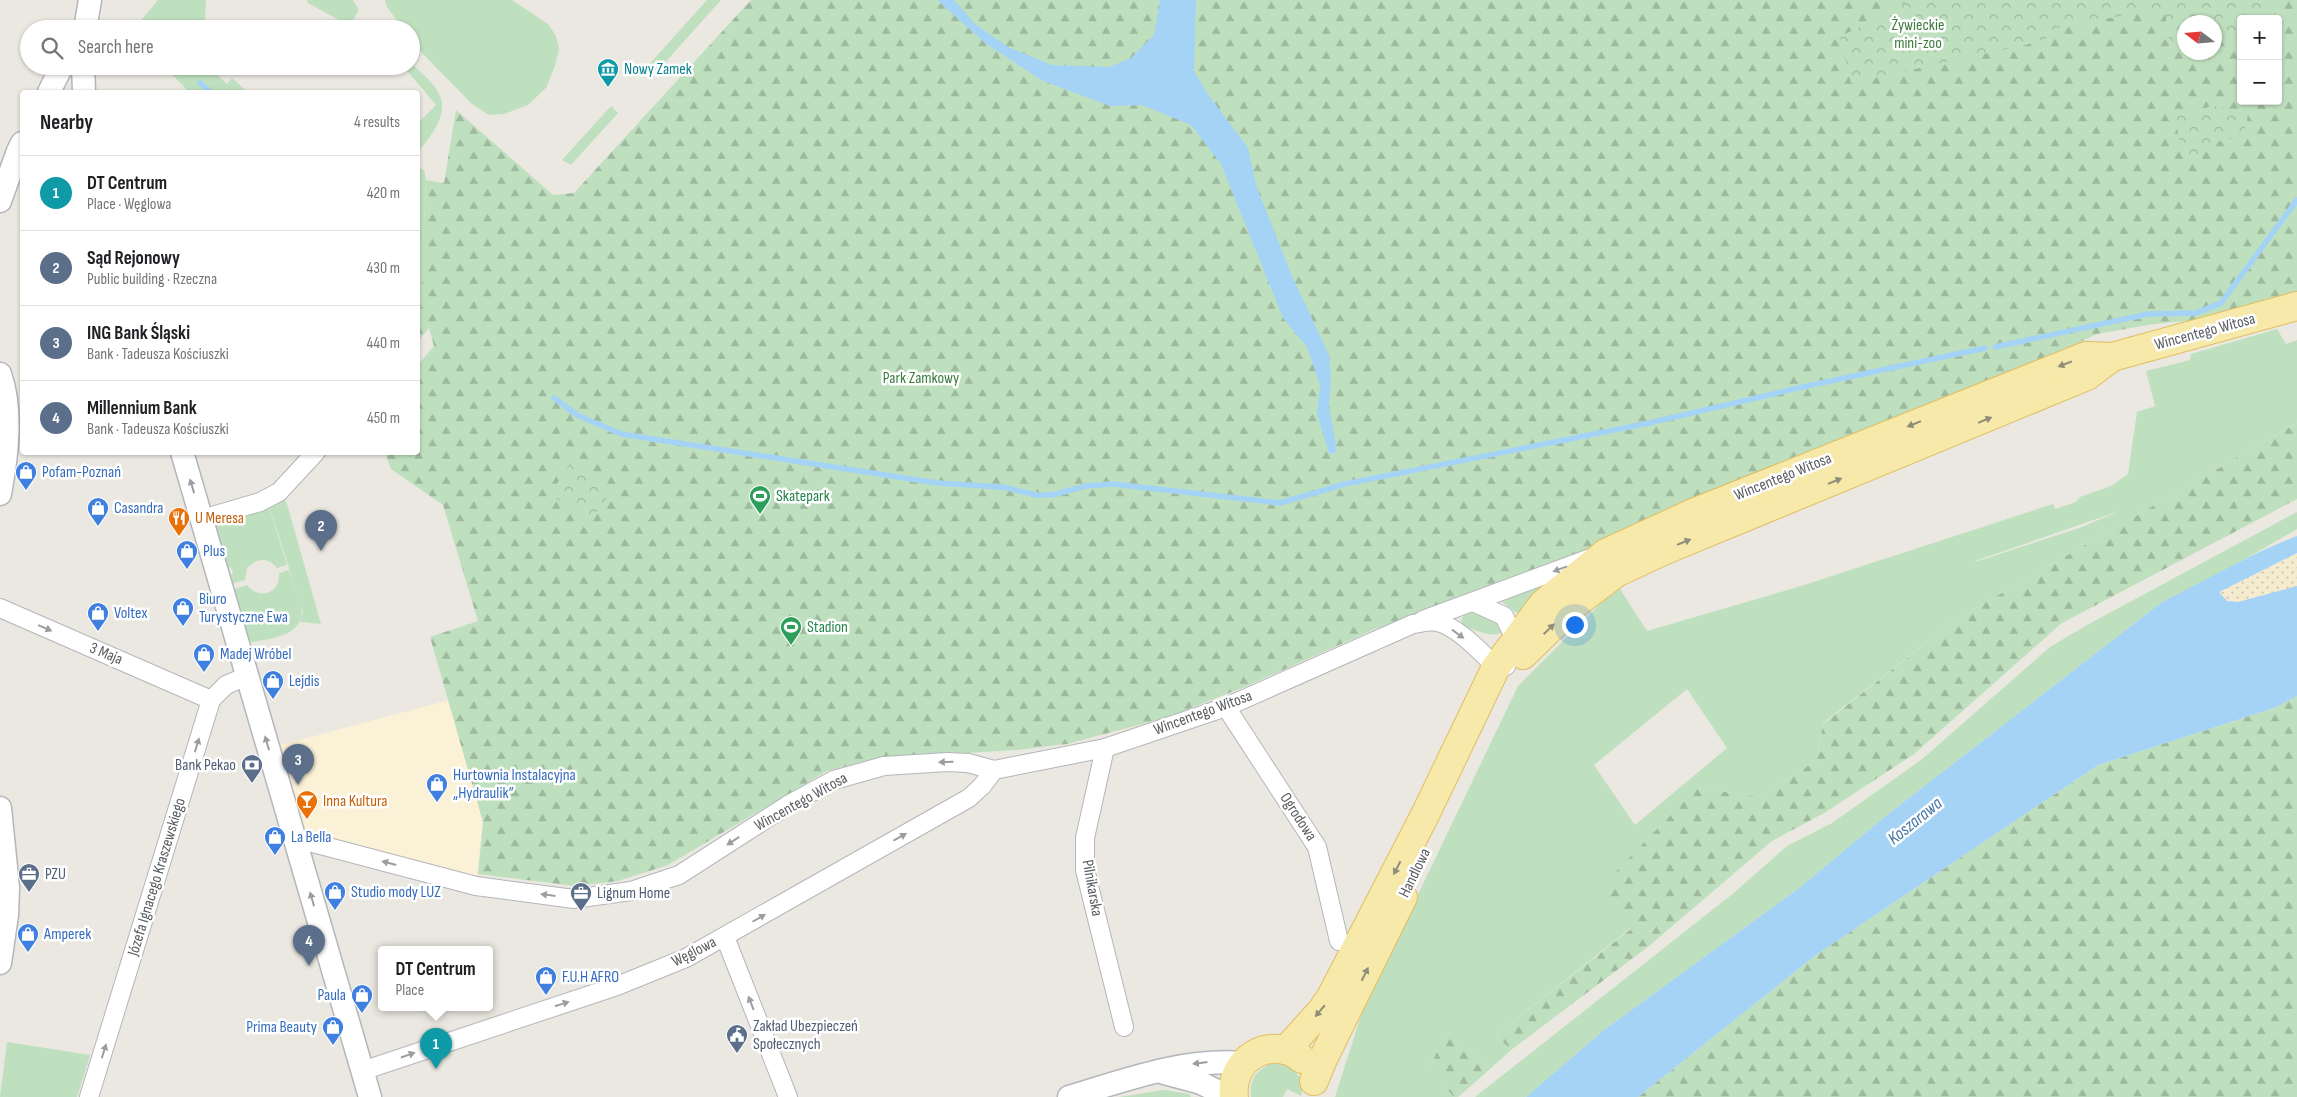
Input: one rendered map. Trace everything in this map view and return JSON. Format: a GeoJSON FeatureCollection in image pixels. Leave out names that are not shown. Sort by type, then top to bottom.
{"type":"FeatureCollection","features":[{"type":"Feature","properties":{"kind":"main road","name":"Wincentego Witosa"},"geometry":{"type":"LineString","coordinates":[[1509,658],[1543,604],[1606,553],[1693,513],[2086,356],[2112,357],[2297,306]]}},
{"type":"Feature","properties":{"kind":"main road","name":"Wincentego Witosa"},"geometry":{"type":"LineString","coordinates":[[1509,658],[1523,655],[1575,604],[1616,573],[1670,548],[2087,376],[2112,357]]}},
{"type":"Feature","properties":{"kind":"main road","name":"Handlowa"},"geometry":{"type":"LineString","coordinates":[[1286,1050],[1322,1010],[1331,997],[1509,658]]}},
{"type":"Feature","properties":{"kind":"main road","name":"Handlowa"},"geometry":{"type":"LineString","coordinates":[[1314,1089],[1323,1059],[1509,658]]}},
{"type":"Feature","properties":{"kind":"main road"},"geometry":{"type":"LineString","coordinates":[[1234,1097],[1233,1088],[1236,1074],[1243,1063],[1252,1055],[1262,1050],[1274,1048],[1286,1050],[1304,1062],[1314,1089]]}},
{"type":"Feature","properties":{"kind":"street"},"geometry":{"type":"LineString","coordinates":[[50,90],[58,75]]}},
{"type":"Feature","properties":{"kind":"street"},"geometry":{"type":"LineString","coordinates":[[83,75],[84,90]]}},
{"type":"Feature","properties":{"kind":"street"},"geometry":{"type":"LineString","coordinates":[[0,170],[20,147]]}},
{"type":"Feature","properties":{"kind":"street"},"geometry":{"type":"LineString","coordinates":[[0,201],[20,147]]}},
{"type":"Feature","properties":{"kind":"street"},"geometry":{"type":"LineString","coordinates":[[0,374],[7,407],[4,474],[0,494]]}},
{"type":"Feature","properties":{"kind":"street"},"geometry":{"type":"LineString","coordinates":[[183,455],[370,1097]]}},
{"type":"Feature","properties":{"kind":"street"},"geometry":{"type":"LineString","coordinates":[[202,519],[260,502],[279,492],[313,455]]}},
{"type":"Feature","properties":{"kind":"street"},"geometry":{"type":"LineString","coordinates":[[1413,624],[1606,553]]}},
{"type":"Feature","properties":{"kind":"street"},"geometry":{"type":"LineString","coordinates":[[1473,602],[1504,616],[1509,658]]}},
{"type":"Feature","properties":{"kind":"street","name":"3 Maja"},"geometry":{"type":"LineString","coordinates":[[0,608],[211,700]]}},
{"type":"Feature","properties":{"kind":"street","name":"Wincentego Witosa"},"geometry":{"type":"LineString","coordinates":[[294,838],[476,886],[574,898],[631,891],[679,875],[788,805],[834,780],[884,766],[946,762],[968,763],[994,770],[1105,748],[1226,707],[1413,624],[1437,622],[1473,645],[1509,658]]}},
{"type":"Feature","properties":{"kind":"street"},"geometry":{"type":"LineString","coordinates":[[211,700],[226,685],[247,676]]}},
{"type":"Feature","properties":{"kind":"street","name":"Józefa Ignacego Kraszewskiego"},"geometry":{"type":"LineString","coordinates":[[89,1097],[211,700]]}},
{"type":"Feature","properties":{"kind":"street","name":"Ogrodowa"},"geometry":{"type":"LineString","coordinates":[[1226,707],[1317,847],[1339,941]]}},
{"type":"Feature","properties":{"kind":"street","name":"Pilnikarska"},"geometry":{"type":"LineString","coordinates":[[1105,748],[1085,838],[1085,870],[1124,1027]]}},
{"type":"Feature","properties":{"kind":"street","name":"Węglowa"},"geometry":{"type":"LineString","coordinates":[[362,1071],[618,986],[686,958],[969,798],[982,786],[994,770]]}},
{"type":"Feature","properties":{"kind":"street"},"geometry":{"type":"LineString","coordinates":[[0,808],[8,886],[7,915],[0,963]]}},
{"type":"Feature","properties":{"kind":"street"},"geometry":{"type":"LineString","coordinates":[[725,937],[788,1097]]}},
{"type":"Feature","properties":{"kind":"street"},"geometry":{"type":"LineString","coordinates":[[1069,1097],[1158,1072],[1206,1062],[1243,1063]]}},
{"type":"Feature","properties":{"kind":"street"},"geometry":{"type":"LineString","coordinates":[[1158,1072],[1201,1083],[1229,1097]]}},
{"type":"Feature","properties":{"kind":"shaded area"},"geometry":{"type":"Polygon","coordinates":[[[449,700],[483,822],[476,886],[301,833],[277,746],[449,700]]]}},
{"type":"Feature","properties":{"kind":"green space"},"geometry":{"type":"Polygon","coordinates":[[[158,0],[206,0],[205,20],[141,20],[158,0]]]}},
{"type":"Feature","properties":{"kind":"green space"},"geometry":{"type":"Polygon","coordinates":[[[307,0],[353,0],[359,10],[353,20],[339,20],[308,3],[307,0]]]}},
{"type":"Feature","properties":{"kind":"green space"},"geometry":{"type":"Polygon","coordinates":[[[385,0],[512,0],[548,24],[556,36],[559,49],[555,66],[546,88],[528,105],[504,114],[489,115],[472,104],[420,51],[420,20],[396,20],[387,7],[385,0]]]}},
{"type":"Feature","properties":{"kind":"green space"},"geometry":{"type":"Polygon","coordinates":[[[707,0],[721,0],[653,76],[645,69],[707,0]]]}},
{"type":"Feature","properties":{"kind":"green space","name":"Park Zamkowy"},"geometry":{"type":"Polygon","coordinates":[[[751,0],[2297,0],[2297,291],[2208,319],[2154,324],[2097,334],[1997,381],[1541,570],[1436,610],[1375,629],[1247,686],[1168,717],[1067,744],[1017,750],[878,758],[827,771],[668,865],[618,881],[576,886],[478,874],[483,822],[430,637],[478,621],[443,505],[391,469],[386,455],[420,455],[420,363],[434,346],[429,328],[420,339],[426,180],[444,183],[456,110],[553,195],[574,193],[751,0]]]}},
{"type":"Feature","properties":{"kind":"green space","name":"Żywieckie mini-zoo"},"geometry":{"type":"Polygon","coordinates":[[[1910,0],[2265,0],[2268,15],[2237,15],[2237,34],[2222,36],[2222,15],[2177,15],[2177,42],[2170,43],[2164,7],[2046,31],[2048,38],[2025,45],[1851,83],[1840,37],[1910,0]]]}},
{"type":"Feature","properties":{"kind":"green space"},"geometry":{"type":"Polygon","coordinates":[[[420,72],[438,92],[441,100],[441,116],[433,132],[420,149],[420,121],[436,105],[411,75],[420,75],[420,72]]]}},
{"type":"Feature","properties":{"kind":"green space"},"geometry":{"type":"Polygon","coordinates":[[[173,75],[218,75],[227,84],[232,78],[245,90],[187,90],[173,75]]]}},
{"type":"Feature","properties":{"kind":"green space"},"geometry":{"type":"Polygon","coordinates":[[[611,106],[618,113],[571,165],[562,160],[611,106]]]}},
{"type":"Feature","properties":{"kind":"green space"},"geometry":{"type":"Polygon","coordinates":[[[2215,106],[2248,114],[2244,138],[2228,139],[2214,143],[2190,161],[2179,138],[2177,113],[2215,106]]]}},
{"type":"Feature","properties":{"kind":"green space"},"geometry":{"type":"Polygon","coordinates":[[[420,168],[424,170],[426,180],[420,318],[420,168]]]}},
{"type":"Feature","properties":{"kind":"green space"},"geometry":{"type":"Polygon","coordinates":[[[2277,329],[2286,344],[2297,340],[2297,423],[1955,620],[1823,723],[1817,760],[1760,797],[1697,788],[1631,928],[1496,1035],[1511,1050],[1490,1069],[1447,1031],[1429,1069],[1454,1097],[1335,1097],[1363,1009],[1518,686],[1618,586],[1647,631],[1801,586],[2053,504],[2055,509],[2076,502],[2080,497],[2111,486],[2128,474],[2137,412],[2155,406],[2146,371],[2190,360],[2191,354],[2277,329]],[[2120,511],[1975,561],[1975,562],[2079,528],[2120,511]],[[1687,689],[1594,765],[1635,825],[1727,748],[1687,689]]]}},
{"type":"Feature","properties":{"kind":"green space"},"geometry":{"type":"Polygon","coordinates":[[[2297,423],[2297,499],[2062,623],[1914,754],[1826,812],[1772,841],[1649,946],[1511,1050],[1496,1035],[1631,929],[1601,887],[1697,788],[1760,797],[1817,760],[1823,724],[1955,620],[2297,423]]]}},
{"type":"Feature","properties":{"kind":"green space"},"geometry":{"type":"Polygon","coordinates":[[[570,465],[610,493],[590,522],[550,494],[570,465]]]}},
{"type":"Feature","properties":{"kind":"green space"},"geometry":{"type":"Polygon","coordinates":[[[279,492],[287,504],[321,624],[300,622],[303,612],[267,499],[279,492]]]}},
{"type":"Feature","properties":{"kind":"green space"},"geometry":{"type":"Polygon","coordinates":[[[267,500],[287,565],[277,568],[270,562],[262,560],[254,562],[247,568],[245,580],[231,584],[228,576],[233,574],[231,567],[226,569],[211,517],[267,500]]]}},
{"type":"Feature","properties":{"kind":"green space"},"geometry":{"type":"Polygon","coordinates":[[[2297,512],[2297,529],[2209,580],[2162,602],[1887,815],[1798,889],[1604,1030],[1526,1097],[1475,1097],[1730,896],[1787,846],[1832,823],[1921,760],[2050,647],[2087,625],[2297,512]]]}},
{"type":"Feature","properties":{"kind":"green space"},"geometry":{"type":"Polygon","coordinates":[[[289,570],[302,608],[300,621],[296,627],[281,636],[248,643],[232,590],[247,585],[257,593],[263,594],[277,586],[279,573],[289,570]]]}},
{"type":"Feature","properties":{"kind":"green space"},"geometry":{"type":"Polygon","coordinates":[[[1546,582],[1552,583],[1520,613],[1515,612],[1501,601],[1546,582]]]}},
{"type":"Feature","properties":{"kind":"green space"},"geometry":{"type":"Polygon","coordinates":[[[1476,611],[1497,620],[1502,632],[1494,635],[1465,627],[1461,621],[1463,616],[1476,611]]]}},
{"type":"Feature","properties":{"kind":"green space"},"geometry":{"type":"Polygon","coordinates":[[[2297,696],[2297,1097],[1638,1097],[1816,955],[2098,765],[2277,707],[2297,696]]]}},
{"type":"Feature","properties":{"kind":"green space"},"geometry":{"type":"Polygon","coordinates":[[[1447,1030],[1490,1069],[1458,1097],[1454,1097],[1429,1069],[1447,1030]]]}},
{"type":"Feature","properties":{"kind":"green space"},"geometry":{"type":"Polygon","coordinates":[[[7,1042],[90,1055],[77,1097],[0,1097],[7,1042]]]}},
{"type":"Feature","properties":{"kind":"green space"},"geometry":{"type":"Polygon","coordinates":[[[1270,1064],[1283,1065],[1299,1076],[1302,1089],[1301,1096],[1287,1089],[1283,1097],[1251,1097],[1251,1086],[1254,1077],[1260,1070],[1270,1064]]]}},
{"type":"Feature","properties":{"kind":"green space"},"geometry":{"type":"Polygon","coordinates":[[[1164,1090],[1189,1094],[1191,1097],[1119,1097],[1164,1090]]]}},
{"type":"Feature","properties":{"kind":"sand"},"geometry":{"type":"Polygon","coordinates":[[[2297,553],[2297,586],[2238,602],[2227,601],[2219,592],[2297,553]]]}},
{"type":"Feature","properties":{"kind":"water"},"geometry":{"type":"Polygon","coordinates":[[[937,0],[954,0],[975,24],[1008,47],[1052,65],[1109,67],[1131,58],[1154,35],[1160,0],[1196,0],[1194,71],[1207,93],[1248,148],[1256,185],[1292,276],[1329,355],[1331,376],[1329,406],[1337,452],[1329,454],[1317,414],[1320,385],[1307,347],[1283,318],[1221,164],[1191,125],[1142,105],[1110,106],[1041,80],[985,43],[937,0]]]}},
{"type":"Feature","properties":{"kind":"water","name":"Koszarawa"},"geometry":{"type":"Polygon","coordinates":[[[2297,536],[2297,553],[2219,592],[2227,601],[2238,602],[2297,586],[2297,696],[2277,707],[2098,765],[1816,955],[1638,1097],[1526,1097],[1604,1030],[1798,889],[1887,815],[2162,602],[2245,559],[2297,536]]]}},
{"type":"Feature","properties":{"kind":"waterway"},"geometry":{"type":"LineString","coordinates":[[200,83],[208,90]]}},
{"type":"Feature","properties":{"kind":"waterway"},"geometry":{"type":"LineString","coordinates":[[1995,347],[2148,314],[2196,313],[2221,303],[2297,200]]}},
{"type":"Feature","properties":{"kind":"waterway"},"geometry":{"type":"LineString","coordinates":[[554,398],[577,415],[621,434],[937,483],[1002,487],[1037,495],[1052,495],[1086,486],[1113,484],[1280,503],[1345,484],[1649,423],[1807,386],[1985,348]]}},
{"type":"Feature","properties":{"kind":"place","name":"Nowy Zamek"},"geometry":{"type":"Point","coordinates":[608,88]}},
{"type":"Feature","properties":{"kind":"place","name":"Pofam-Poznań"},"geometry":{"type":"Point","coordinates":[26,491]}},
{"type":"Feature","properties":{"kind":"place","name":"Skatepark"},"geometry":{"type":"Point","coordinates":[760,515]}},
{"type":"Feature","properties":{"kind":"place","name":"Casandra"},"geometry":{"type":"Point","coordinates":[98,527]}},
{"type":"Feature","properties":{"kind":"place","name":"U Meresa"},"geometry":{"type":"Point","coordinates":[179,537]}},
{"type":"Feature","properties":{"kind":"place","name":"Sąd Rejonowy"},"geometry":{"type":"Point","coordinates":[321,551]}},
{"type":"Feature","properties":{"kind":"place","name":"Plus"},"geometry":{"type":"Point","coordinates":[187,570]}},
{"type":"Feature","properties":{"kind":"place","name":"Biuro Turystyczne Ewa"},"geometry":{"type":"Point","coordinates":[183,627]}},
{"type":"Feature","properties":{"kind":"place","name":"Voltex"},"geometry":{"type":"Point","coordinates":[98,632]}},
{"type":"Feature","properties":{"kind":"place","name":"Stadion"},"geometry":{"type":"Point","coordinates":[791,646]}},
{"type":"Feature","properties":{"kind":"place","name":"Madej Wróbel"},"geometry":{"type":"Point","coordinates":[204,673]}},
{"type":"Feature","properties":{"kind":"place","name":"Lejdis"},"geometry":{"type":"Point","coordinates":[273,700]}},
{"type":"Feature","properties":{"kind":"place","name":"Bank Pekao"},"geometry":{"type":"Point","coordinates":[252,784]}},
{"type":"Feature","properties":{"kind":"place","name":"ING Bank Śląski"},"geometry":{"type":"Point","coordinates":[298,785]}},
{"type":"Feature","properties":{"kind":"place","name":"Hurtownia Instalacyjna „Hydraulik”"},"geometry":{"type":"Point","coordinates":[437,803]}},
{"type":"Feature","properties":{"kind":"place","name":"Inna Kultura"},"geometry":{"type":"Point","coordinates":[307,820]}},
{"type":"Feature","properties":{"kind":"place","name":"La Bella"},"geometry":{"type":"Point","coordinates":[275,856]}},
{"type":"Feature","properties":{"kind":"place","name":"PZU"},"geometry":{"type":"Point","coordinates":[29,893]}},
{"type":"Feature","properties":{"kind":"place","name":"Studio mody LUZ"},"geometry":{"type":"Point","coordinates":[335,911]}},
{"type":"Feature","properties":{"kind":"place","name":"Lignum Home"},"geometry":{"type":"Point","coordinates":[581,912]}},
{"type":"Feature","properties":{"kind":"place","name":"Amperek"},"geometry":{"type":"Point","coordinates":[28,953]}},
{"type":"Feature","properties":{"kind":"place","name":"Millennium Bank"},"geometry":{"type":"Point","coordinates":[309,966]}},
{"type":"Feature","properties":{"kind":"place","name":"F.U.H AFRO"},"geometry":{"type":"Point","coordinates":[546,996]}},
{"type":"Feature","properties":{"kind":"place","name":"Paula"},"geometry":{"type":"Point","coordinates":[362,1014]}},
{"type":"Feature","properties":{"kind":"place","name":"Prima Beauty"},"geometry":{"type":"Point","coordinates":[333,1046]}},
{"type":"Feature","properties":{"kind":"place","name":"Zakład Ubezpieczeń Społecznych"},"geometry":{"type":"Point","coordinates":[737,1054]}},
{"type":"Feature","properties":{"kind":"place","name":"DT Centrum"},"geometry":{"type":"Point","coordinates":[436,1069]}}]}
